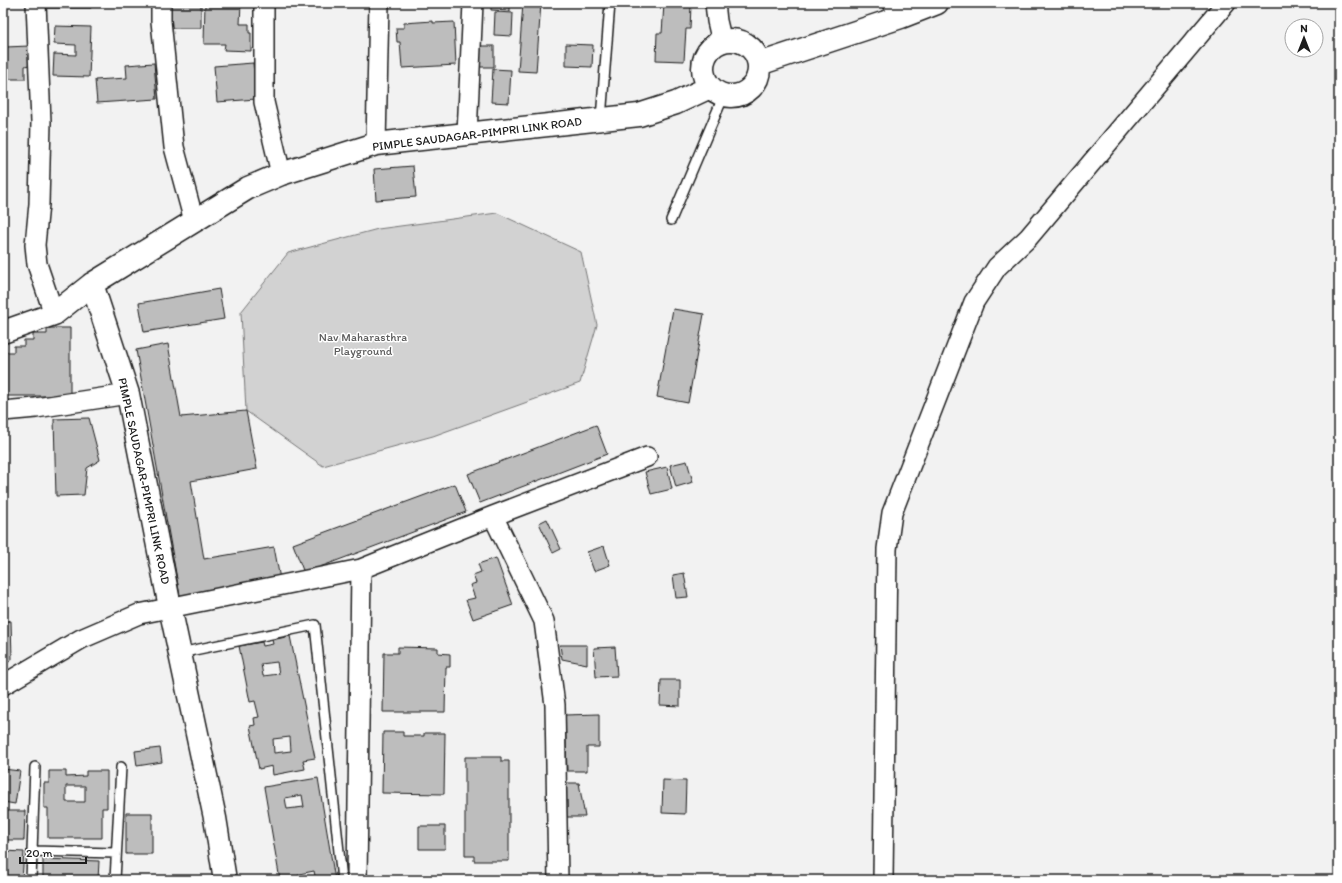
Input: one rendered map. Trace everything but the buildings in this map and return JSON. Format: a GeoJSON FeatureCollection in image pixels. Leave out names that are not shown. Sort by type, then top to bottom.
{"type":"FeatureCollection","features":[{"type":"Feature","properties":{"kind":"street"},"geometry":{"type":"LineString","coordinates":[[36,3],[42,122],[39,204],[35,246],[37,264],[54,314]]}},
{"type":"Feature","properties":{"kind":"street"},"geometry":{"type":"LineString","coordinates":[[162,3],[161,21],[174,147],[194,221]]}},
{"type":"Feature","properties":{"kind":"street"},"geometry":{"type":"LineString","coordinates":[[264,3],[264,102],[281,174]]}},
{"type":"Feature","properties":{"kind":"street"},"geometry":{"type":"LineString","coordinates":[[376,144],[379,3]]}},
{"type":"Feature","properties":{"kind":"street"},"geometry":{"type":"LineString","coordinates":[[467,134],[473,3]]}},
{"type":"Feature","properties":{"kind":"street"},"geometry":{"type":"LineString","coordinates":[[715,3],[717,21],[722,42]]}},
{"type":"Feature","properties":{"kind":"street"},"geometry":{"type":"LineString","coordinates":[[759,64],[897,10],[938,3]]}},
{"type":"Feature","properties":{"kind":"street"},"geometry":{"type":"LineString","coordinates":[[883,880],[887,549],[892,513],[974,302],[997,267],[1028,238],[1226,3]]}},
{"type":"Feature","properties":{"kind":"street"},"geometry":{"type":"LineString","coordinates":[[733,40],[744,43],[752,49],[759,64],[756,81],[750,90],[740,95],[729,96],[717,91],[704,78],[703,61],[708,51],[712,47],[722,42],[733,40]]}},
{"type":"Feature","properties":{"kind":"street","name":"PIMPLE SAUDAGAR-PIMPRI LINK ROAD"},"geometry":{"type":"LineString","coordinates":[[225,880],[215,818],[170,607],[128,394],[92,284],[248,188],[281,174],[376,144],[639,116],[717,91]]}},
{"type":"Feature","properties":{"kind":"street"},"geometry":{"type":"LineString","coordinates":[[3,332],[54,314],[92,284]]}},
{"type":"Feature","properties":{"kind":"street"},"geometry":{"type":"LineString","coordinates":[[3,411],[36,408],[128,394]]}},
{"type":"Feature","properties":{"kind":"street"},"geometry":{"type":"LineString","coordinates":[[3,685],[81,639],[139,614],[362,569],[493,516],[647,457]]}},
{"type":"Feature","properties":{"kind":"street"},"geometry":{"type":"LineString","coordinates":[[493,516],[544,621],[555,704],[558,880]]}},
{"type":"Feature","properties":{"kind":"street"},"geometry":{"type":"LineString","coordinates":[[357,880],[362,569]]}},
{"type":"Feature","properties":{"kind":"lane"},"geometry":{"type":"LineString","coordinates":[[601,120],[610,3]]}},
{"type":"Feature","properties":{"kind":"lane"},"geometry":{"type":"LineString","coordinates":[[671,220],[717,91]]}},
{"type":"Feature","properties":{"kind":"lane"},"geometry":{"type":"LineString","coordinates":[[180,653],[315,625],[342,880]]}},
{"type":"Feature","properties":{"kind":"lane"},"geometry":{"type":"LineString","coordinates":[[31,880],[35,767]]}},
{"type":"Feature","properties":{"kind":"lane"},"geometry":{"type":"LineString","coordinates":[[115,880],[120,767]]}},
{"type":"Feature","properties":{"kind":"lane"},"geometry":{"type":"LineString","coordinates":[[32,851],[116,853]]}},
{"type":"Feature","properties":{"kind":"green space","name":"Nav Maharasthra Playground"},"geometry":{"type":"Polygon","coordinates":[[[497,213],[581,252],[597,325],[580,383],[433,436],[323,466],[246,411],[241,312],[288,253],[378,229],[497,213]]]}}]}
